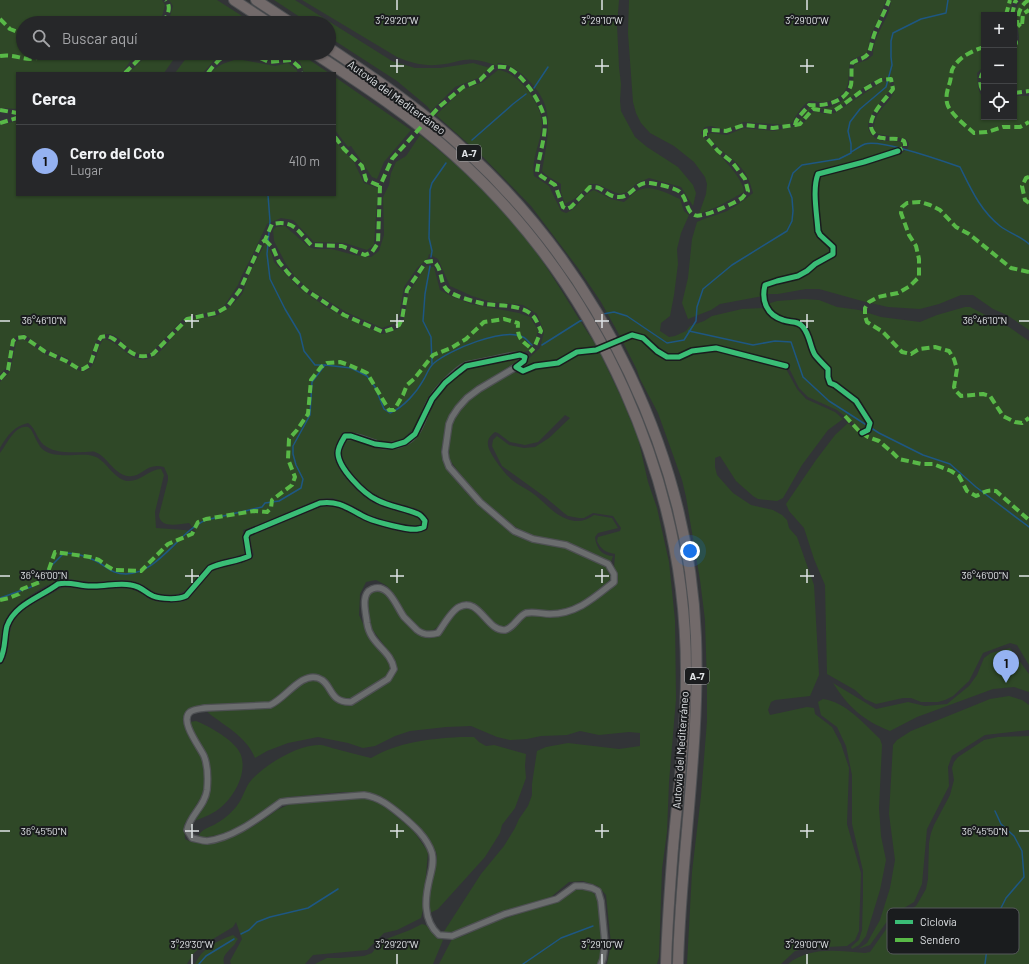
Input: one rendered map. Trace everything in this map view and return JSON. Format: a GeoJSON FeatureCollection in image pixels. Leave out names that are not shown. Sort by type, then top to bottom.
{"type":"FeatureCollection","features":[{"type":"Feature","properties":{"kind":"highway"},"geometry":{"type":"LineString","coordinates":[[234,0],[258,16]]}},
{"type":"Feature","properties":{"kind":"highway"},"geometry":{"type":"LineString","coordinates":[[256,0],[280,16]]}},
{"type":"Feature","properties":{"kind":"highway","name":"Autovía del Mediterráneo"},"geometry":{"type":"LineString","coordinates":[[336,53],[420,112],[447,134],[514,199],[548,239],[594,308],[640,395],[666,466],[676,507],[686,550],[696,635],[697,678],[695,734],[681,898],[678,964]]}},
{"type":"Feature","properties":{"kind":"highway","name":"Autovía del Mediterráneo"},"geometry":{"type":"LineString","coordinates":[[324,60],[413,121],[455,156],[506,207],[539,246],[580,307],[602,345],[629,400],[640,427],[666,510],[676,559],[685,637],[686,674],[684,723],[667,922],[666,964]]}},
{"type":"Feature","properties":{"kind":"street"},"geometry":{"type":"LineString","coordinates":[[0,660],[3,653],[5,632],[18,610],[58,584],[74,583],[91,586],[131,585],[142,587],[152,596],[170,599],[182,598],[186,596],[210,568],[237,561],[249,556],[246,538],[248,533],[320,503],[331,501],[368,518],[405,528],[419,529],[424,526],[424,521],[420,514],[376,500],[349,476],[340,461],[338,454],[342,440],[345,436],[351,436],[375,444],[392,446],[405,442],[415,434],[432,399],[445,383],[466,366],[510,356],[520,355],[525,357],[524,361],[479,389],[467,398],[458,408],[452,417],[445,452],[449,467],[480,502],[514,531],[533,539],[566,545],[608,564],[614,574],[614,582],[587,604],[568,612],[550,614],[527,613],[522,616],[513,626],[505,630],[498,629],[492,625],[473,607],[466,605],[459,607],[454,610],[438,633],[432,634],[426,634],[418,631],[404,617],[393,598],[384,590],[378,588],[372,589],[367,592],[365,598],[368,630],[370,636],[393,662],[394,669],[388,679],[351,702],[337,700],[324,681],[313,676],[301,680],[277,702],[270,705],[205,708],[188,714],[187,721],[189,730],[204,756],[207,766],[207,789],[203,802],[189,822],[187,830],[192,838],[206,841],[220,838],[247,826],[281,802],[288,800],[364,795],[374,797],[388,805],[416,828],[432,852],[434,862],[426,891],[426,910],[427,918],[431,926],[439,935],[452,936],[505,914],[557,899],[575,886],[583,886],[598,891],[601,901],[605,943],[601,964]]}},
{"type":"Feature","properties":{"kind":"green space"},"geometry":{"type":"Polygon","coordinates":[[[0,0],[162,0],[165,5],[162,16],[16,16],[16,60],[131,60],[123,72],[16,72],[16,109],[0,108],[0,0]]]}},
{"type":"Feature","properties":{"kind":"green space"},"geometry":{"type":"Polygon","coordinates":[[[169,0],[217,0],[242,16],[170,16],[173,6],[169,0]]]}},
{"type":"Feature","properties":{"kind":"green space"},"geometry":{"type":"Polygon","coordinates":[[[274,0],[295,0],[320,16],[298,16],[274,0]]]}},
{"type":"Feature","properties":{"kind":"green space"},"geometry":{"type":"Polygon","coordinates":[[[302,0],[619,0],[617,25],[621,84],[621,111],[635,137],[647,147],[678,167],[693,185],[696,193],[693,206],[681,187],[649,178],[637,183],[627,192],[620,194],[597,184],[591,184],[574,199],[565,204],[561,192],[561,184],[542,171],[548,127],[545,105],[536,89],[522,74],[514,68],[506,65],[498,63],[497,66],[472,60],[433,65],[409,61],[397,57],[336,20],[336,16],[329,16],[302,0]]]}},
{"type":"Feature","properties":{"kind":"green space"},"geometry":{"type":"Polygon","coordinates":[[[629,0],[886,0],[880,17],[871,34],[867,53],[851,60],[847,87],[840,96],[827,102],[810,101],[806,103],[799,111],[793,122],[786,125],[743,122],[735,127],[725,130],[711,126],[705,127],[701,133],[739,178],[743,185],[744,192],[719,206],[699,214],[706,194],[707,184],[705,177],[694,162],[674,146],[650,133],[641,123],[636,113],[633,102],[628,33],[629,0]]]}},
{"type":"Feature","properties":{"kind":"green space"},"geometry":{"type":"Polygon","coordinates":[[[891,0],[1013,0],[1010,12],[981,12],[981,69],[977,73],[979,90],[981,94],[981,120],[1017,120],[1017,96],[1029,96],[1029,330],[1007,315],[993,309],[973,295],[961,295],[939,304],[920,309],[888,307],[819,289],[806,289],[778,294],[766,294],[767,287],[771,284],[797,279],[837,254],[837,246],[823,233],[820,225],[819,180],[822,176],[902,153],[908,148],[909,143],[906,139],[878,134],[874,130],[878,113],[888,102],[894,92],[893,79],[884,79],[868,84],[841,105],[831,110],[814,108],[807,113],[802,121],[798,121],[810,106],[821,108],[830,107],[839,103],[847,96],[852,87],[855,64],[867,60],[873,55],[878,33],[890,7],[891,0]]]}},
{"type":"Feature","properties":{"kind":"green space"},"geometry":{"type":"Polygon","coordinates":[[[1022,0],[1029,0],[1029,89],[1017,91],[1017,45],[1019,38],[1017,12],[1015,12],[1017,6],[1022,0]]]}},
{"type":"Feature","properties":{"kind":"green space"},"geometry":{"type":"Polygon","coordinates":[[[336,26],[392,61],[415,68],[440,68],[473,63],[490,68],[478,78],[455,87],[431,111],[397,81],[336,42],[336,26]]]}},
{"type":"Feature","properties":{"kind":"green space"},"geometry":{"type":"Polygon","coordinates":[[[142,60],[173,60],[165,72],[130,72],[142,60]]]}},
{"type":"Feature","properties":{"kind":"green space"},"geometry":{"type":"Polygon","coordinates":[[[185,60],[214,60],[204,72],[176,72],[185,60]]]}},
{"type":"Feature","properties":{"kind":"green space"},"geometry":{"type":"Polygon","coordinates":[[[243,60],[275,66],[288,63],[298,72],[212,72],[226,62],[243,60]]]}},
{"type":"Feature","properties":{"kind":"green space"},"geometry":{"type":"Polygon","coordinates":[[[296,60],[310,60],[328,72],[304,72],[300,62],[296,60]]]}},
{"type":"Feature","properties":{"kind":"green space"},"geometry":{"type":"Polygon","coordinates":[[[498,70],[513,76],[528,90],[534,99],[541,117],[542,125],[533,169],[534,176],[549,186],[561,211],[566,213],[570,211],[587,194],[594,190],[611,199],[624,202],[637,191],[644,188],[660,190],[680,199],[684,211],[689,215],[681,233],[677,249],[678,264],[670,316],[661,323],[660,331],[669,337],[675,336],[686,331],[690,326],[704,321],[712,316],[742,309],[764,308],[771,315],[784,323],[797,324],[802,328],[812,349],[813,356],[826,369],[825,376],[827,383],[849,398],[868,423],[867,428],[863,431],[837,410],[808,397],[799,388],[787,364],[717,347],[690,349],[677,355],[668,356],[647,339],[637,335],[630,334],[621,338],[601,302],[578,268],[531,206],[483,157],[436,115],[462,90],[483,82],[498,70]]]}},
{"type":"Feature","properties":{"kind":"green space"},"geometry":{"type":"Polygon","coordinates":[[[336,78],[411,130],[384,162],[377,179],[372,177],[351,146],[348,147],[336,131],[336,78]]]}},
{"type":"Feature","properties":{"kind":"green space"},"geometry":{"type":"Polygon","coordinates":[[[883,81],[890,82],[891,88],[870,119],[868,125],[869,131],[878,140],[901,142],[903,146],[896,150],[861,162],[816,172],[814,181],[816,231],[828,247],[829,254],[797,274],[764,285],[763,296],[720,304],[711,310],[688,319],[682,303],[688,278],[692,239],[697,222],[727,211],[753,193],[748,178],[742,168],[719,148],[707,135],[711,133],[727,135],[744,128],[774,131],[803,124],[811,113],[816,111],[825,114],[835,113],[883,81]]]}},
{"type":"Feature","properties":{"kind":"green space"},"geometry":{"type":"Polygon","coordinates":[[[16,121],[16,196],[336,196],[336,142],[354,162],[364,183],[378,188],[374,245],[367,250],[345,243],[314,242],[293,220],[281,218],[267,224],[238,285],[224,306],[215,311],[185,317],[152,352],[137,354],[118,338],[107,334],[97,339],[90,360],[87,365],[81,367],[67,358],[47,350],[24,334],[16,337],[11,342],[7,367],[0,374],[0,125],[16,121]]]}},
{"type":"Feature","properties":{"kind":"green space"},"geometry":{"type":"Polygon","coordinates":[[[420,135],[449,159],[491,198],[516,226],[546,266],[596,345],[575,351],[555,362],[538,364],[524,369],[522,367],[540,348],[544,332],[537,314],[523,305],[491,302],[472,296],[450,286],[438,259],[429,254],[428,258],[417,268],[404,287],[399,317],[396,323],[382,328],[346,312],[307,288],[294,275],[286,264],[274,241],[273,230],[276,227],[285,226],[309,247],[315,249],[332,249],[354,255],[371,257],[379,251],[384,235],[383,197],[389,185],[391,173],[396,162],[406,156],[420,135]]]}},
{"type":"Feature","properties":{"kind":"green space"},"geometry":{"type":"Polygon","coordinates":[[[266,243],[274,262],[299,288],[326,307],[348,319],[382,334],[399,328],[402,324],[408,294],[426,266],[434,267],[440,290],[453,297],[471,304],[519,313],[530,317],[538,330],[535,341],[528,351],[464,365],[436,390],[425,405],[414,428],[403,439],[392,444],[349,432],[341,439],[336,451],[337,462],[350,481],[365,496],[377,505],[419,516],[421,522],[418,527],[405,526],[368,516],[346,503],[332,498],[317,501],[262,524],[243,530],[243,540],[246,554],[225,559],[208,567],[191,586],[181,593],[172,595],[157,594],[151,592],[140,584],[133,582],[94,583],[62,580],[48,585],[31,595],[10,613],[4,623],[0,652],[0,453],[11,436],[19,429],[23,427],[30,428],[42,449],[51,454],[91,455],[96,457],[122,480],[137,480],[153,471],[161,469],[164,475],[155,512],[156,528],[196,532],[189,523],[171,525],[166,524],[160,519],[159,515],[168,480],[164,467],[152,467],[136,475],[127,476],[118,472],[103,457],[95,452],[61,452],[47,447],[41,442],[28,423],[19,426],[11,432],[0,448],[0,382],[8,374],[11,368],[16,342],[21,339],[27,341],[47,355],[82,371],[86,371],[92,366],[96,359],[101,342],[104,339],[115,344],[135,358],[147,359],[153,357],[189,320],[216,316],[235,302],[243,292],[250,272],[266,243]]]}},
{"type":"Feature","properties":{"kind":"green space"},"geometry":{"type":"Polygon","coordinates":[[[804,299],[819,300],[837,307],[859,310],[881,317],[920,322],[937,315],[970,307],[1009,327],[1029,341],[1029,665],[1017,645],[1010,643],[983,653],[969,681],[953,696],[938,702],[921,702],[911,698],[903,698],[876,704],[865,699],[855,690],[827,674],[825,585],[814,559],[804,528],[789,511],[786,504],[835,435],[848,423],[861,434],[870,430],[872,422],[857,401],[832,382],[830,379],[830,368],[817,354],[805,325],[799,320],[783,318],[769,308],[767,304],[777,301],[804,299]]]}},
{"type":"Feature","properties":{"kind":"green space"},"geometry":{"type":"Polygon","coordinates":[[[632,338],[643,342],[667,359],[679,358],[695,352],[716,349],[785,367],[797,389],[806,399],[835,412],[843,419],[828,430],[802,465],[783,498],[777,501],[758,499],[753,496],[736,481],[720,456],[715,458],[715,467],[717,475],[733,493],[751,505],[773,510],[787,520],[789,528],[797,537],[814,585],[819,675],[810,696],[775,700],[771,702],[768,710],[770,715],[807,707],[814,708],[815,714],[832,727],[841,744],[849,768],[847,824],[861,873],[859,931],[855,940],[847,946],[808,948],[795,951],[781,964],[687,964],[692,872],[701,796],[707,721],[705,620],[700,580],[682,480],[658,413],[623,342],[632,338]]]}},
{"type":"Feature","properties":{"kind":"green space"},"geometry":{"type":"Polygon","coordinates":[[[599,351],[621,397],[638,438],[648,482],[657,508],[669,562],[675,620],[676,699],[669,782],[667,832],[662,869],[659,957],[657,964],[607,964],[611,944],[606,895],[598,886],[583,881],[569,882],[551,897],[495,914],[450,934],[443,933],[481,874],[504,846],[528,806],[532,795],[532,784],[537,751],[546,747],[568,743],[619,749],[640,746],[640,733],[629,732],[599,735],[580,731],[567,735],[541,736],[510,740],[497,737],[471,726],[446,727],[410,731],[395,736],[375,746],[363,748],[348,743],[318,737],[288,743],[267,751],[255,758],[246,743],[240,737],[205,710],[272,707],[304,681],[309,680],[320,682],[335,700],[339,703],[349,705],[355,703],[384,683],[395,675],[396,661],[369,625],[368,596],[374,592],[379,591],[389,597],[425,636],[435,637],[444,629],[457,611],[463,608],[470,608],[505,632],[514,628],[527,615],[569,614],[588,606],[612,587],[617,579],[614,569],[615,554],[604,550],[600,547],[597,541],[598,537],[620,531],[621,528],[613,516],[593,513],[584,518],[568,516],[545,497],[502,466],[492,446],[493,440],[497,436],[509,445],[524,448],[535,447],[549,438],[570,418],[565,415],[538,442],[525,445],[510,442],[495,432],[489,439],[489,449],[498,464],[512,480],[532,493],[554,512],[571,520],[578,521],[588,519],[594,515],[612,518],[618,528],[598,533],[595,537],[600,551],[606,555],[613,556],[610,565],[606,561],[576,546],[533,537],[507,522],[473,491],[449,459],[447,451],[454,417],[467,401],[493,383],[512,372],[522,374],[560,364],[577,354],[599,351]]]}},
{"type":"Feature","properties":{"kind":"green space"},"geometry":{"type":"Polygon","coordinates":[[[519,357],[521,359],[470,392],[450,413],[445,429],[446,435],[442,446],[443,458],[447,468],[455,479],[488,514],[521,538],[565,548],[607,567],[612,577],[606,584],[593,596],[578,605],[553,612],[540,610],[531,612],[513,624],[504,627],[495,625],[475,605],[464,603],[453,609],[440,625],[430,631],[417,627],[412,622],[392,591],[387,586],[376,580],[366,582],[360,594],[359,615],[370,639],[389,660],[391,666],[388,675],[350,700],[338,698],[323,678],[315,674],[308,674],[296,681],[277,698],[264,705],[213,705],[197,707],[186,713],[184,724],[203,760],[205,778],[204,789],[201,797],[184,825],[185,839],[191,842],[205,843],[220,841],[252,827],[277,810],[290,804],[341,799],[373,799],[383,805],[413,830],[428,852],[421,918],[397,930],[384,933],[367,950],[313,955],[305,964],[231,964],[230,961],[242,939],[236,922],[233,927],[203,945],[193,954],[187,964],[0,964],[0,665],[7,649],[13,620],[24,609],[65,586],[89,590],[129,587],[140,589],[150,598],[168,602],[185,601],[210,572],[240,563],[250,559],[254,555],[249,538],[250,534],[291,519],[313,508],[330,503],[344,509],[415,531],[423,530],[427,527],[426,520],[422,512],[390,503],[379,498],[353,477],[344,463],[342,443],[350,438],[378,447],[391,447],[416,435],[432,403],[438,395],[451,381],[467,368],[519,357]]]}},
{"type":"Feature","properties":{"kind":"green space"},"geometry":{"type":"Polygon","coordinates":[[[1010,648],[1029,674],[1029,692],[1014,687],[993,689],[917,717],[890,731],[864,718],[845,700],[833,683],[876,709],[908,702],[925,706],[947,704],[969,686],[977,675],[984,658],[991,653],[1010,648]]]}},
{"type":"Feature","properties":{"kind":"green space"},"geometry":{"type":"Polygon","coordinates":[[[1009,696],[1022,700],[1029,705],[1029,730],[985,735],[952,756],[948,767],[949,786],[927,829],[922,884],[914,902],[904,908],[887,908],[887,922],[870,945],[858,949],[867,943],[880,920],[890,888],[895,860],[889,814],[893,745],[897,740],[911,731],[990,699],[1009,696]]]}},
{"type":"Feature","properties":{"kind":"green space"},"geometry":{"type":"Polygon","coordinates":[[[823,699],[839,704],[854,714],[880,739],[882,745],[879,808],[881,836],[886,860],[880,890],[866,936],[859,945],[852,949],[851,947],[859,940],[862,930],[863,871],[852,824],[852,775],[846,746],[837,727],[821,715],[818,702],[823,699]]]}},
{"type":"Feature","properties":{"kind":"green space"},"geometry":{"type":"Polygon","coordinates":[[[196,721],[208,726],[227,738],[237,748],[242,760],[242,769],[238,785],[228,800],[216,811],[201,819],[191,822],[210,784],[190,722],[196,721]]]}},
{"type":"Feature","properties":{"kind":"green space"},"geometry":{"type":"Polygon","coordinates":[[[1029,736],[1029,964],[788,964],[806,954],[815,952],[870,952],[887,928],[887,954],[1019,954],[1019,908],[912,908],[916,906],[926,889],[931,833],[950,795],[954,780],[952,768],[954,762],[958,757],[984,740],[998,737],[1029,736]]]}},
{"type":"Feature","properties":{"kind":"green space"},"geometry":{"type":"Polygon","coordinates":[[[474,737],[486,746],[494,745],[526,754],[526,778],[515,808],[502,825],[500,833],[485,857],[438,909],[430,913],[429,894],[437,855],[435,850],[420,827],[391,804],[376,795],[365,792],[344,792],[289,797],[279,800],[248,823],[229,832],[202,838],[198,837],[203,830],[222,820],[234,809],[249,783],[255,776],[271,763],[301,748],[322,745],[371,758],[392,748],[414,742],[474,737]]]}},
{"type":"Feature","properties":{"kind":"green space"},"geometry":{"type":"Polygon","coordinates":[[[577,888],[590,890],[596,896],[600,907],[602,950],[598,964],[439,964],[452,939],[466,935],[489,924],[545,905],[567,895],[577,888]]]}},
{"type":"Feature","properties":{"kind":"green space"},"geometry":{"type":"Polygon","coordinates":[[[422,924],[428,927],[443,940],[433,964],[315,964],[327,958],[364,956],[372,953],[381,941],[422,924]]]}},
{"type":"Feature","properties":{"kind":"green space"},"geometry":{"type":"Polygon","coordinates":[[[233,935],[238,939],[225,954],[224,964],[195,964],[206,949],[233,935]]]}},
{"type":"Feature","properties":{"kind":"waterway"},"geometry":{"type":"LineString","coordinates":[[603,314],[614,312],[627,316],[667,343],[684,340],[696,321],[697,307],[703,289],[732,265],[787,231],[792,221],[792,198],[788,188],[793,173],[802,165],[839,159],[851,153],[851,144],[848,131],[850,122],[860,109],[886,87],[892,65],[891,41],[893,33],[921,19],[946,13],[948,0]]}},
{"type":"Feature","properties":{"kind":"waterway"},"geometry":{"type":"LineString","coordinates":[[534,88],[548,67]]}},
{"type":"Feature","properties":{"kind":"waterway"},"geometry":{"type":"LineString","coordinates":[[472,140],[526,94]]}},
{"type":"Feature","properties":{"kind":"waterway"},"geometry":{"type":"LineString","coordinates":[[851,152],[865,144],[873,143],[912,151],[960,167],[981,206],[993,220],[1007,231],[1029,244]]}},
{"type":"Feature","properties":{"kind":"waterway"},"geometry":{"type":"LineString","coordinates":[[431,257],[432,251],[429,238],[430,190],[432,183],[446,163]]}},
{"type":"Feature","properties":{"kind":"waterway"},"geometry":{"type":"LineString","coordinates":[[268,196],[270,221],[267,254],[270,279],[300,334],[304,351],[315,365],[325,365]]}},
{"type":"Feature","properties":{"kind":"waterway"},"geometry":{"type":"LineString","coordinates":[[430,266],[425,294],[423,321],[431,337],[432,364]]}},
{"type":"Feature","properties":{"kind":"waterway"},"geometry":{"type":"LineString","coordinates":[[542,345],[584,320]]}},
{"type":"Feature","properties":{"kind":"waterway"},"geometry":{"type":"LineString","coordinates":[[689,331],[753,345],[775,341],[791,342],[803,377],[829,401],[879,433],[923,455],[950,464],[976,487],[1029,527]]}},
{"type":"Feature","properties":{"kind":"waterway"},"geometry":{"type":"LineString","coordinates":[[0,598],[31,587],[41,579],[49,568],[64,553],[76,554],[96,561],[117,573],[126,574],[138,572],[158,560],[186,533],[206,520],[262,507],[265,503],[279,501],[301,488],[303,479],[296,465],[293,454],[293,446],[310,415],[312,382],[325,365],[351,368],[367,376],[375,387],[384,409],[390,413],[400,407],[414,394],[432,365],[441,358],[464,346],[490,337],[503,335],[523,337],[532,345]]}},
{"type":"Feature","properties":{"kind":"waterway"},"geometry":{"type":"LineString","coordinates":[[995,811],[1001,824],[1014,836],[1022,851],[1024,877],[1006,898],[1001,908]]}},
{"type":"Feature","properties":{"kind":"waterway"},"geometry":{"type":"LineString","coordinates":[[241,934],[249,930],[257,922],[270,917],[308,908],[338,889]]}},
{"type":"Feature","properties":{"kind":"waterway"},"geometry":{"type":"LineString","coordinates":[[523,964],[561,938],[593,926]]}},
{"type":"Feature","properties":{"kind":"waterway"},"geometry":{"type":"LineString","coordinates":[[199,964],[206,956],[234,939]]}},
{"type":"Feature","properties":{"kind":"waterway"},"geometry":{"type":"LineString","coordinates":[[985,964],[986,954]]}},
{"type":"Feature","properties":{"kind":"marked path"},"geometry":{"type":"LineString","coordinates":[[166,0],[169,6],[166,16]]}},
{"type":"Feature","properties":{"kind":"marked path"},"geometry":{"type":"LineString","coordinates":[[0,379],[8,370],[13,341],[16,338],[24,337],[44,351],[79,369],[83,369],[90,365],[101,337],[107,336],[112,338],[136,355],[146,356],[153,354],[187,319],[216,313],[227,307],[240,290],[261,243],[265,240],[272,224],[285,223],[294,227],[311,245],[342,246],[365,255],[372,252],[378,243],[380,186],[392,159],[439,107],[463,87],[480,80],[493,67],[506,67],[514,71],[526,84],[537,100],[544,116],[545,123],[537,172],[555,185],[563,207],[567,209],[571,207],[590,187],[599,188],[615,197],[623,197],[641,184],[650,183],[662,185],[680,192],[689,211],[694,215],[703,215],[718,210],[742,198],[748,191],[745,179],[732,162],[718,151],[705,136],[705,131],[726,131],[744,125],[773,128],[795,125],[798,118],[809,105],[828,104],[839,100],[844,96],[851,85],[852,63],[869,53],[876,31],[889,0]]}},
{"type":"Feature","properties":{"kind":"marked path"},"geometry":{"type":"LineString","coordinates":[[1007,12],[1010,0]]}},
{"type":"Feature","properties":{"kind":"marked path"},"geometry":{"type":"LineString","coordinates":[[1013,12],[1015,2],[1017,0]]}},
{"type":"Feature","properties":{"kind":"marked path"},"geometry":{"type":"LineString","coordinates":[[1029,0],[1023,4],[1019,13],[1017,23],[1021,27],[1023,14],[1029,10]]}},
{"type":"Feature","properties":{"kind":"marked path"},"geometry":{"type":"LineString","coordinates":[[0,19],[10,29],[16,31]]}},
{"type":"Feature","properties":{"kind":"marked path"},"geometry":{"type":"LineString","coordinates":[[981,48],[966,55],[958,61],[952,70],[947,92],[947,101],[950,110],[974,133],[987,132],[1003,127],[1020,127],[1029,122]]}},
{"type":"Feature","properties":{"kind":"marked path"},"geometry":{"type":"LineString","coordinates":[[0,56],[16,57]]}},
{"type":"Feature","properties":{"kind":"marked path"},"geometry":{"type":"LineString","coordinates":[[126,72],[138,60]]}},
{"type":"Feature","properties":{"kind":"marked path"},"geometry":{"type":"LineString","coordinates":[[209,72],[219,60]]}},
{"type":"Feature","properties":{"kind":"marked path"},"geometry":{"type":"LineString","coordinates":[[265,60],[269,62],[291,60]]}},
{"type":"Feature","properties":{"kind":"marked path"},"geometry":{"type":"LineString","coordinates":[[291,60],[299,67],[301,72]]}},
{"type":"Feature","properties":{"kind":"marked path"},"geometry":{"type":"LineString","coordinates":[[981,76],[981,87]]}},
{"type":"Feature","properties":{"kind":"marked path"},"geometry":{"type":"LineString","coordinates":[[795,125],[800,124],[813,109],[832,112],[863,90],[881,80],[891,79],[893,89],[877,109],[871,121],[871,127],[873,132],[878,137],[886,139],[899,139],[904,141],[905,147],[895,152]]}},
{"type":"Feature","properties":{"kind":"marked path"},"geometry":{"type":"LineString","coordinates":[[1017,93],[1029,91]]}},
{"type":"Feature","properties":{"kind":"marked path"},"geometry":{"type":"LineString","coordinates":[[0,110],[16,113]]}},
{"type":"Feature","properties":{"kind":"marked path"},"geometry":{"type":"LineString","coordinates":[[0,123],[16,118]]}},
{"type":"Feature","properties":{"kind":"marked path"},"geometry":{"type":"LineString","coordinates":[[336,138],[344,149],[362,166],[366,180],[380,186]]}},
{"type":"Feature","properties":{"kind":"marked path"},"geometry":{"type":"LineString","coordinates":[[1029,177],[1026,178],[1022,186],[1025,200],[1029,203]]}},
{"type":"Feature","properties":{"kind":"marked path"},"geometry":{"type":"LineString","coordinates":[[1029,272],[1011,268],[969,234],[956,227],[940,210],[920,202],[907,203],[902,207],[901,213],[909,235],[916,246],[919,259],[919,277],[910,286],[898,293],[878,297],[869,302],[865,308],[867,322],[883,332],[902,352],[911,354],[919,349],[935,347],[949,351],[954,359],[957,369],[954,387],[961,396],[983,394],[990,396],[1003,416],[1015,422],[1022,423],[1029,418]]}},
{"type":"Feature","properties":{"kind":"marked path"},"geometry":{"type":"LineString","coordinates":[[265,240],[273,248],[279,262],[288,273],[306,290],[344,315],[383,332],[399,325],[402,319],[407,290],[426,262],[433,261],[439,268],[442,281],[446,289],[452,294],[485,304],[511,306],[524,310],[534,317],[541,331],[534,348],[530,352]]}},
{"type":"Feature","properties":{"kind":"marked path"},"geometry":{"type":"LineString","coordinates":[[0,600],[19,594],[22,589],[40,582],[48,572],[55,552],[90,557],[99,560],[114,570],[141,571],[168,544],[192,534],[198,522],[206,519],[254,511],[267,512],[271,508],[272,500],[292,485],[295,477],[288,459],[289,439],[308,414],[311,380],[321,367],[327,363],[340,362],[367,373],[389,410],[394,410],[407,385],[414,379],[433,355],[451,348],[466,339],[484,322],[504,319],[518,323],[519,336],[525,344],[533,350]]}},
{"type":"Feature","properties":{"kind":"marked path"},"geometry":{"type":"LineString","coordinates":[[845,416],[860,432],[879,441],[899,459],[922,464],[933,464],[951,471],[959,476],[967,491],[976,496],[988,491],[996,491],[1029,520]]}},
{"type":"Feature","properties":{"kind":"cycle path"},"geometry":{"type":"LineString","coordinates":[[862,433],[868,430],[870,423],[856,401],[835,385],[830,383],[828,369],[815,355],[807,334],[801,325],[796,322],[777,318],[769,311],[766,307],[764,291],[765,285],[798,276],[833,254],[833,247],[820,235],[818,231],[815,194],[818,174],[898,151]]}},
{"type":"Feature","properties":{"kind":"cycle path"},"geometry":{"type":"LineString","coordinates":[[0,660],[3,652],[7,626],[11,618],[22,606],[58,584],[66,583],[87,586],[126,584],[141,588],[156,597],[170,599],[183,597],[186,596],[210,568],[249,556],[246,537],[248,533],[320,503],[327,502],[339,504],[367,518],[392,526],[408,529],[420,529],[424,527],[425,521],[419,514],[382,502],[365,492],[342,466],[338,453],[340,444],[345,436],[351,436],[375,444],[392,446],[405,442],[415,434],[432,399],[445,383],[466,366],[520,355],[525,357],[524,361],[516,367],[523,371],[535,366],[558,363],[577,352],[596,350],[632,335],[643,338],[657,351],[667,357],[679,357],[692,351],[716,348],[786,366]]}},
{"type":"Feature","properties":{"kind":"place","name":"Cerro del Coto"},"geometry":{"type":"Point","coordinates":[1006,683]}}]}
